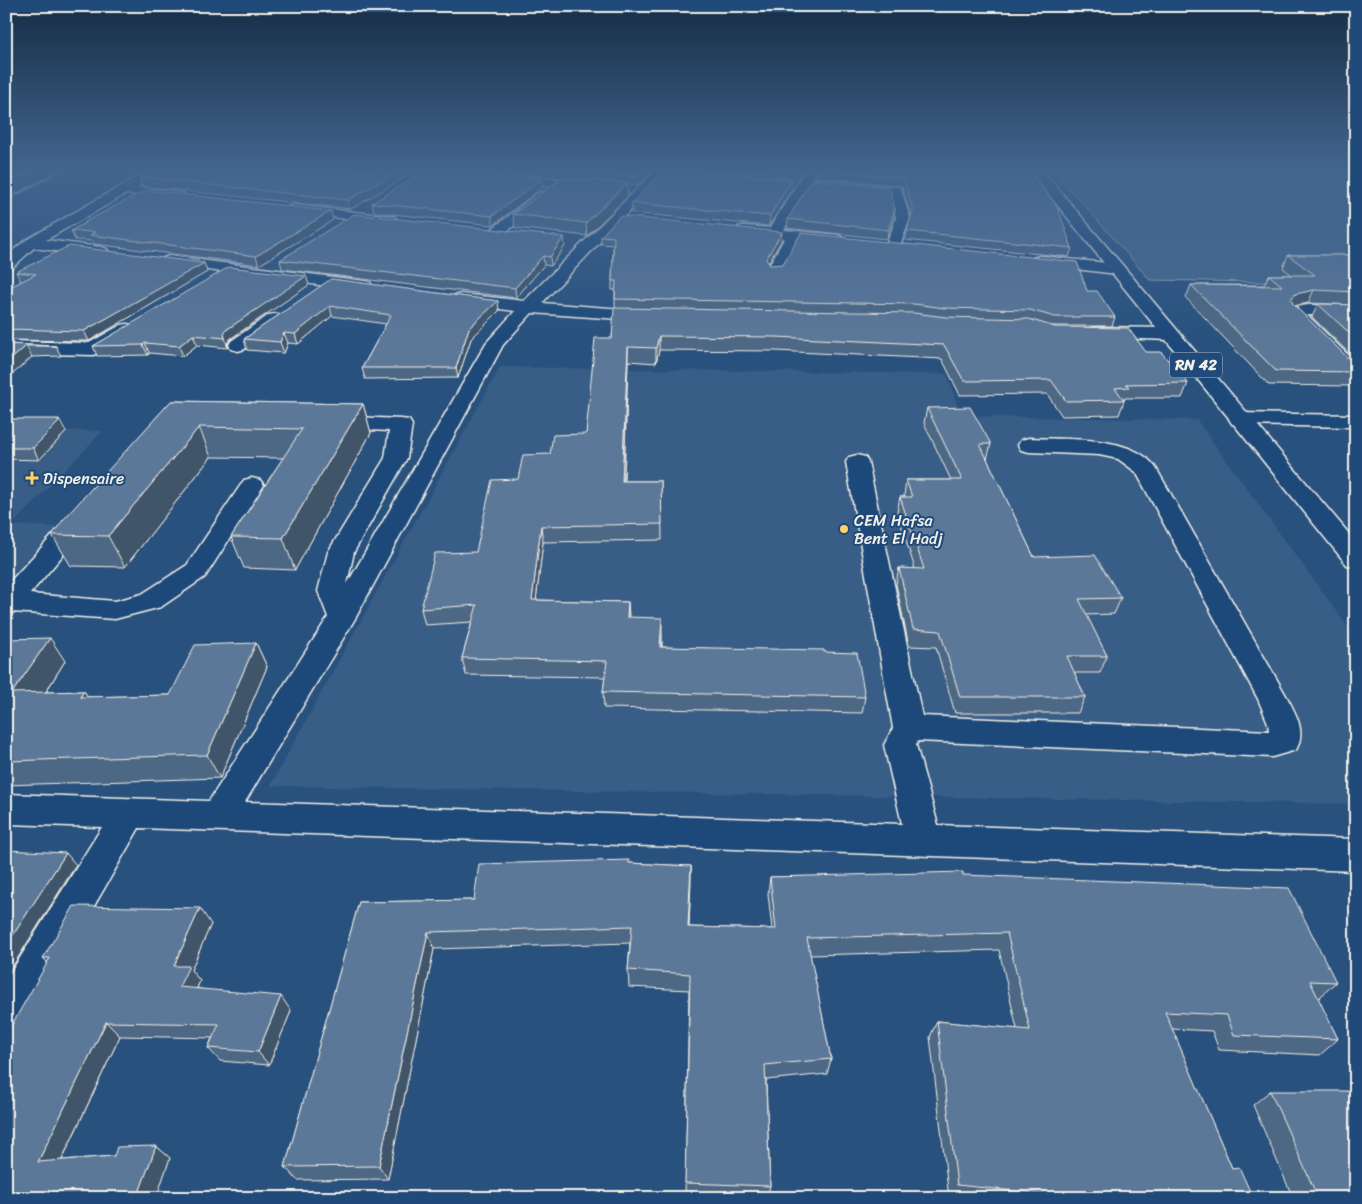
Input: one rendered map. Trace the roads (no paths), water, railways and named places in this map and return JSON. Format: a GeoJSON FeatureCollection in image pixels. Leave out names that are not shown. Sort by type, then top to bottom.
{"type":"FeatureCollection","features":[{"type":"Feature","properties":{"kind":"street"},"geometry":{"type":"LineString","coordinates":[[6,265],[32,243],[60,227]]}},
{"type":"Feature","properties":{"kind":"street"},"geometry":{"type":"LineString","coordinates":[[499,227],[492,232],[516,234]]}},
{"type":"Feature","properties":{"kind":"street"},"geometry":{"type":"LineString","coordinates":[[218,817],[342,617],[495,344],[582,242],[610,227]]}},
{"type":"Feature","properties":{"kind":"street"},"geometry":{"type":"LineString","coordinates":[[774,234],[778,227]]}},
{"type":"Feature","properties":{"kind":"street"},"geometry":{"type":"LineString","coordinates":[[894,246],[900,227]]}},
{"type":"Feature","properties":{"kind":"street","name":"RN 42"},"geometry":{"type":"LineString","coordinates":[[1082,227],[1356,559]]}},
{"type":"Feature","properties":{"kind":"street"},"geometry":{"type":"LineString","coordinates":[[725,228],[849,241]]}},
{"type":"Feature","properties":{"kind":"street"},"geometry":{"type":"LineString","coordinates":[[775,269],[794,236]]}},
{"type":"Feature","properties":{"kind":"street"},"geometry":{"type":"LineString","coordinates":[[32,243],[120,255]]}},
{"type":"Feature","properties":{"kind":"street"},"geometry":{"type":"LineString","coordinates":[[876,244],[914,248]]}},
{"type":"Feature","properties":{"kind":"street"},"geometry":{"type":"LineString","coordinates":[[150,258],[376,288]]}},
{"type":"Feature","properties":{"kind":"street"},"geometry":{"type":"LineString","coordinates":[[1020,259],[1117,269]]}},
{"type":"Feature","properties":{"kind":"street"},"geometry":{"type":"LineString","coordinates":[[261,273],[278,262]]}},
{"type":"Feature","properties":{"kind":"street"},"geometry":{"type":"LineString","coordinates":[[204,284],[229,269]]}},
{"type":"Feature","properties":{"kind":"street"},"geometry":{"type":"LineString","coordinates":[[306,297],[329,282]]}},
{"type":"Feature","properties":{"kind":"street"},"geometry":{"type":"LineString","coordinates":[[443,296],[528,307],[614,315],[663,316]]}},
{"type":"Feature","properties":{"kind":"street"},"geometry":{"type":"LineString","coordinates":[[238,345],[291,308]]}},
{"type":"Feature","properties":{"kind":"street"},"geometry":{"type":"LineString","coordinates":[[1356,311],[1308,310],[1296,312],[1297,316],[1356,374]]}},
{"type":"Feature","properties":{"kind":"street"},"geometry":{"type":"LineString","coordinates":[[6,347],[93,349],[144,319]]}},
{"type":"Feature","properties":{"kind":"street"},"geometry":{"type":"LineString","coordinates":[[1081,333],[1170,334]]}},
{"type":"Feature","properties":{"kind":"street"},"geometry":{"type":"LineString","coordinates":[[1240,419],[1356,421]]}},
{"type":"Feature","properties":{"kind":"street"},"geometry":{"type":"LineString","coordinates":[[306,421],[401,425],[396,458],[341,552],[332,592],[342,617]]}},
{"type":"Feature","properties":{"kind":"street"},"geometry":{"type":"LineString","coordinates":[[909,728],[1272,744],[1285,741],[1284,723],[1273,700],[1145,468],[1126,454],[1099,448],[1029,445]]}},
{"type":"Feature","properties":{"kind":"street"},"geometry":{"type":"LineString","coordinates":[[857,462],[909,728],[900,745],[924,841]]}},
{"type":"Feature","properties":{"kind":"street"},"geometry":{"type":"LineString","coordinates":[[7,603],[115,610],[151,602],[196,571],[252,485]]}},
{"type":"Feature","properties":{"kind":"street"},"geometry":{"type":"LineString","coordinates":[[7,603],[100,499]]}},
{"type":"Feature","properties":{"kind":"street"},"geometry":{"type":"LineString","coordinates":[[6,809],[1356,855]]}},
{"type":"Feature","properties":{"kind":"street"},"geometry":{"type":"LineString","coordinates":[[6,1018],[130,814]]}},
{"type":"Feature","properties":{"kind":"place","name":"Dispensaire"},"geometry":{"type":"Point","coordinates":[32,478]}},
{"type":"Feature","properties":{"kind":"place","name":"CEM Hafsa Bent El Hadj"},"geometry":{"type":"Point","coordinates":[844,529]}}]}
